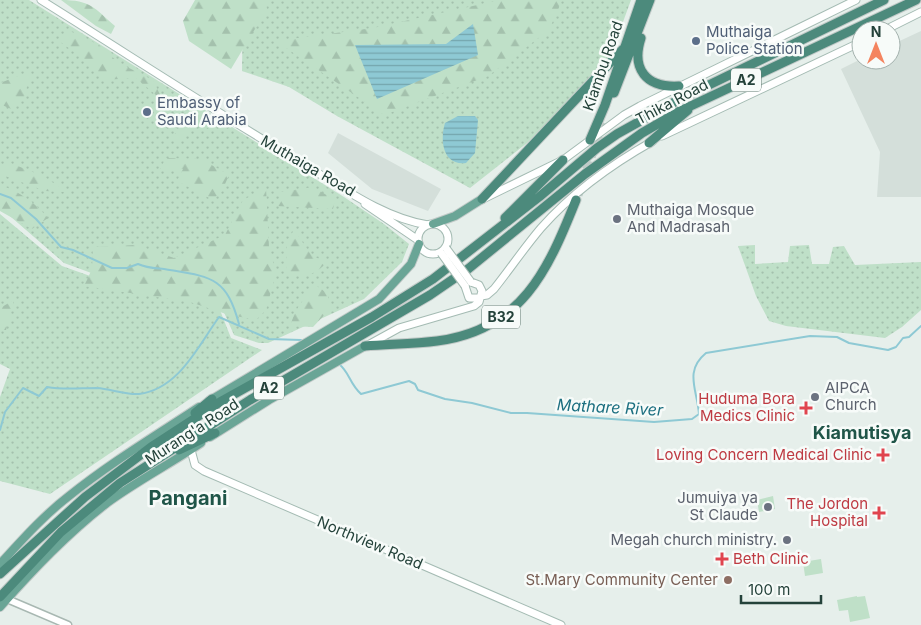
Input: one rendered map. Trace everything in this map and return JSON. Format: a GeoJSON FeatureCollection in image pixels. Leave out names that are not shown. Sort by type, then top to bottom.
{"type":"FeatureCollection","features":[{"type":"Feature","properties":{"kind":"highway","name":"Kiambu Road"},"geometry":{"type":"LineString","coordinates":[[590,140],[641,0]]}},
{"type":"Feature","properties":{"kind":"highway","name":"Kiambu Road"},"geometry":{"type":"LineString","coordinates":[[603,122],[650,0]]}},
{"type":"Feature","properties":{"kind":"highway","name":"Kiambu Road"},"geometry":{"type":"LineString","coordinates":[[654,0],[638,48],[637,62],[645,74],[656,84],[679,86]]}},
{"type":"Feature","properties":{"kind":"highway","name":"Thika Road"},"geometry":{"type":"LineString","coordinates":[[460,259],[597,148],[617,134],[680,99],[884,0]]}},
{"type":"Feature","properties":{"kind":"highway","name":"Thika Road"},"geometry":{"type":"LineString","coordinates":[[468,269],[619,148],[666,118],[916,0]]}},
{"type":"Feature","properties":{"kind":"highway"},"geometry":{"type":"LineString","coordinates":[[482,199],[623,49]]}},
{"type":"Feature","properties":{"kind":"highway"},"geometry":{"type":"LineString","coordinates":[[649,143],[698,102]]}},
{"type":"Feature","properties":{"kind":"highway"},"geometry":{"type":"LineString","coordinates":[[491,235],[529,192],[563,160]]}},
{"type":"Feature","properties":{"kind":"highway","name":"B32"},"geometry":{"type":"LineString","coordinates":[[365,346],[438,341],[466,334],[499,318],[537,283],[555,252],[576,200]]}},
{"type":"Feature","properties":{"kind":"highway","name":"Murang'a Road"},"geometry":{"type":"LineString","coordinates":[[0,574],[4,565],[85,497],[151,447],[220,402],[401,300],[460,259]]}},
{"type":"Feature","properties":{"kind":"highway","name":"Murang'a Road"},"geometry":{"type":"LineString","coordinates":[[4,598],[62,532],[120,483],[313,362],[415,304],[468,269]]}},
{"type":"Feature","properties":{"kind":"highway"},"geometry":{"type":"LineString","coordinates":[[151,447],[212,399]]}},
{"type":"Feature","properties":{"kind":"highway"},"geometry":{"type":"LineString","coordinates":[[163,455],[215,433]]}},
{"type":"Feature","properties":{"kind":"highway","name":"Murang'a Road"},"geometry":{"type":"LineString","coordinates":[[0,579],[4,565]]}},
{"type":"Feature","properties":{"kind":"main road","name":"Muthaiga Road"},"geometry":{"type":"LineString","coordinates":[[41,0],[147,69],[354,194],[398,217],[430,225]]}},
{"type":"Feature","properties":{"kind":"main road","name":"Thika Road"},"geometry":{"type":"LineString","coordinates":[[482,199],[563,160],[624,115],[679,86],[856,0]]}},
{"type":"Feature","properties":{"kind":"main road"},"geometry":{"type":"LineString","coordinates":[[901,22],[921,12]]}},
{"type":"Feature","properties":{"kind":"main road","name":"Thika Road"},"geometry":{"type":"LineString","coordinates":[[480,297],[494,289],[542,228],[568,201],[596,178],[649,143],[680,126],[851,47]]}},
{"type":"Feature","properties":{"kind":"main road"},"geometry":{"type":"LineString","coordinates":[[354,194],[418,242],[426,253],[434,255],[444,250]]}},
{"type":"Feature","properties":{"kind":"main road"},"geometry":{"type":"LineString","coordinates":[[418,242],[420,231],[430,225],[455,216],[482,199]]}},
{"type":"Feature","properties":{"kind":"main road"},"geometry":{"type":"LineString","coordinates":[[430,225],[442,227],[448,234],[444,250],[468,284],[469,298],[480,297],[481,287],[468,284]]}},
{"type":"Feature","properties":{"kind":"main road","name":"Murang'a Road"},"geometry":{"type":"LineString","coordinates":[[4,565],[45,516],[69,496],[131,452],[212,399],[379,299],[411,264],[418,242]]}},
{"type":"Feature","properties":{"kind":"main road","name":"Murang'a Road"},"geometry":{"type":"LineString","coordinates":[[0,607],[4,598],[86,521],[132,487],[192,450],[215,433],[284,391],[399,328],[474,306],[479,302],[480,297]]}},
{"type":"Feature","properties":{"kind":"main road","name":"Northview Road"},"geometry":{"type":"LineString","coordinates":[[192,450],[195,464],[204,470],[561,625]]}},
{"type":"Feature","properties":{"kind":"street"},"geometry":{"type":"LineString","coordinates":[[4,598],[68,625]]}},
{"type":"Feature","properties":{"kind":"shaded area"},"geometry":{"type":"Polygon","coordinates":[[[921,31],[921,197],[877,197],[880,152],[841,69],[851,64],[851,70],[901,70],[901,40],[921,31]]]}},
{"type":"Feature","properties":{"kind":"shaded area"},"geometry":{"type":"Polygon","coordinates":[[[338,133],[441,189],[428,211],[372,189],[328,153],[338,133]]]}},
{"type":"Feature","properties":{"kind":"green space"},"geometry":{"type":"Polygon","coordinates":[[[0,0],[29,0],[344,197],[384,224],[409,244],[402,262],[364,299],[268,343],[259,343],[234,335],[215,292],[94,274],[64,263],[0,209],[0,0]]]}},
{"type":"Feature","properties":{"kind":"green space"},"geometry":{"type":"Polygon","coordinates":[[[61,0],[86,3],[97,10],[115,26],[111,34],[96,26],[61,0]]]}},
{"type":"Feature","properties":{"kind":"green space"},"geometry":{"type":"Polygon","coordinates":[[[195,0],[265,0],[267,9],[231,69],[189,41],[183,21],[195,0]]]}},
{"type":"Feature","properties":{"kind":"green space"},"geometry":{"type":"Polygon","coordinates":[[[243,0],[631,0],[608,63],[527,143],[470,188],[337,116],[289,87],[242,71],[243,0]]]}},
{"type":"Feature","properties":{"kind":"green space"},"geometry":{"type":"Polygon","coordinates":[[[500,0],[562,0],[549,30],[488,76],[384,115],[276,41],[373,28],[500,0]]]}},
{"type":"Feature","properties":{"kind":"green space"},"geometry":{"type":"Polygon","coordinates":[[[70,31],[99,45],[119,63],[153,80],[163,101],[136,78],[102,80],[95,67],[59,41],[70,31]]]}},
{"type":"Feature","properties":{"kind":"green space"},"geometry":{"type":"Polygon","coordinates":[[[31,71],[24,98],[11,109],[0,104],[0,83],[31,71]]]}},
{"type":"Feature","properties":{"kind":"green space"},"geometry":{"type":"Polygon","coordinates":[[[199,108],[219,122],[208,128],[194,127],[179,141],[170,139],[199,108]]]}},
{"type":"Feature","properties":{"kind":"green space"},"geometry":{"type":"Polygon","coordinates":[[[166,158],[201,159],[229,175],[222,191],[213,200],[177,181],[183,169],[160,169],[166,158]]]}},
{"type":"Feature","properties":{"kind":"green space"},"geometry":{"type":"Polygon","coordinates":[[[5,161],[43,176],[67,192],[45,191],[0,174],[5,161]]]}},
{"type":"Feature","properties":{"kind":"green space"},"geometry":{"type":"Polygon","coordinates":[[[0,185],[26,198],[48,218],[32,229],[0,211],[0,185]]]}},
{"type":"Feature","properties":{"kind":"green space"},"geometry":{"type":"Polygon","coordinates":[[[313,187],[335,200],[333,209],[277,206],[281,192],[313,187]]]}},
{"type":"Feature","properties":{"kind":"green space"},"geometry":{"type":"Polygon","coordinates":[[[266,188],[269,247],[276,273],[266,310],[256,320],[226,314],[190,302],[84,286],[92,269],[93,247],[136,245],[174,258],[225,235],[243,200],[266,188]]]}},
{"type":"Feature","properties":{"kind":"green space"},"geometry":{"type":"Polygon","coordinates":[[[0,214],[62,266],[93,277],[214,295],[231,338],[262,350],[50,494],[0,481],[0,397],[10,369],[0,364],[0,214]]]}},
{"type":"Feature","properties":{"kind":"green space"},"geometry":{"type":"Polygon","coordinates":[[[294,230],[312,256],[327,262],[313,273],[286,275],[287,241],[294,230]]]}},
{"type":"Feature","properties":{"kind":"green space"},"geometry":{"type":"Polygon","coordinates":[[[755,245],[755,264],[788,262],[790,246],[809,245],[812,264],[829,264],[833,247],[844,246],[855,265],[921,262],[921,310],[902,327],[885,338],[786,326],[769,321],[756,296],[738,246],[755,245]]]}},
{"type":"Feature","properties":{"kind":"green space"},"geometry":{"type":"Polygon","coordinates":[[[314,284],[327,293],[331,308],[313,327],[290,326],[295,312],[314,284]]]}},
{"type":"Feature","properties":{"kind":"green space"},"geometry":{"type":"Polygon","coordinates":[[[14,300],[6,330],[0,330],[0,308],[14,300]]]}},
{"type":"Feature","properties":{"kind":"green space"},"geometry":{"type":"Polygon","coordinates":[[[773,496],[775,509],[759,512],[757,500],[773,496]]]}},
{"type":"Feature","properties":{"kind":"green space"},"geometry":{"type":"Polygon","coordinates":[[[821,559],[823,573],[805,576],[803,562],[821,559]]]}},
{"type":"Feature","properties":{"kind":"green space"},"geometry":{"type":"Polygon","coordinates":[[[865,596],[870,618],[850,622],[848,610],[839,611],[837,600],[865,596]]]}},
{"type":"Feature","properties":{"kind":"water"},"geometry":{"type":"Polygon","coordinates":[[[473,24],[478,55],[377,99],[355,45],[446,44],[473,24]]]}},
{"type":"Feature","properties":{"kind":"water"},"geometry":{"type":"Polygon","coordinates":[[[458,116],[475,116],[478,120],[475,153],[466,163],[458,163],[447,156],[443,143],[445,123],[458,116]]]}},
{"type":"Feature","properties":{"kind":"waterway"},"geometry":{"type":"LineString","coordinates":[[0,194],[11,198],[36,219],[61,247],[73,250],[112,268],[127,268],[138,264],[205,277],[222,288],[228,296],[239,324]]}},
{"type":"Feature","properties":{"kind":"waterway"},"geometry":{"type":"LineString","coordinates":[[0,430],[5,412],[23,388],[39,396],[47,387],[66,389],[97,388],[139,394],[165,384],[176,375],[195,353],[219,317],[269,339],[301,340]]}},
{"type":"Feature","properties":{"kind":"waterway","name":"Mathare River"},"geometry":{"type":"LineString","coordinates":[[339,364],[361,394],[409,381],[415,384],[418,390],[445,399],[472,403],[511,413],[654,422],[692,419],[699,414],[694,374],[695,367],[706,353],[810,336],[837,337],[849,343],[888,350],[896,347],[903,338],[909,337],[921,326]]}},
{"type":"Feature","properties":{"kind":"tunnel"},"geometry":{"type":"LineString","coordinates":[[578,195],[603,122]]}},
{"type":"Feature","properties":{"kind":"place","name":"Muthaiga Police Station"},"geometry":{"type":"Point","coordinates":[696,41]}},
{"type":"Feature","properties":{"kind":"place","name":"Embassy of Saudi Arabia"},"geometry":{"type":"Point","coordinates":[147,112]}},
{"type":"Feature","properties":{"kind":"place","name":"Muthaiga Mosque And Madrasah"},"geometry":{"type":"Point","coordinates":[617,219]}},
{"type":"Feature","properties":{"kind":"place","name":"AIPCA Church"},"geometry":{"type":"Point","coordinates":[815,397]}},
{"type":"Feature","properties":{"kind":"place","name":"Huduma Bora Medics Clinic"},"geometry":{"type":"Point","coordinates":[806,408]}},
{"type":"Feature","properties":{"kind":"place","name":"Loving Concern Medical Clinic"},"geometry":{"type":"Point","coordinates":[883,455]}},
{"type":"Feature","properties":{"kind":"place","name":"Jumuiya ya St Claude"},"geometry":{"type":"Point","coordinates":[768,507]}},
{"type":"Feature","properties":{"kind":"place","name":"The Jordon Hospital"},"geometry":{"type":"Point","coordinates":[879,513]}},
{"type":"Feature","properties":{"kind":"place","name":"Megah church ministry."},"geometry":{"type":"Point","coordinates":[787,540]}},
{"type":"Feature","properties":{"kind":"place","name":"Beth Clinic"},"geometry":{"type":"Point","coordinates":[722,559]}},
{"type":"Feature","properties":{"kind":"place","name":"St.Mary Community Center"},"geometry":{"type":"Point","coordinates":[728,580]}},
{"type":"Feature","properties":{"kind":"district","name":"Kiamutisya"},"geometry":{"type":"Point","coordinates":[862,433]}},
{"type":"Feature","properties":{"kind":"district","name":"Pangani"},"geometry":{"type":"Point","coordinates":[188,498]}}]}
